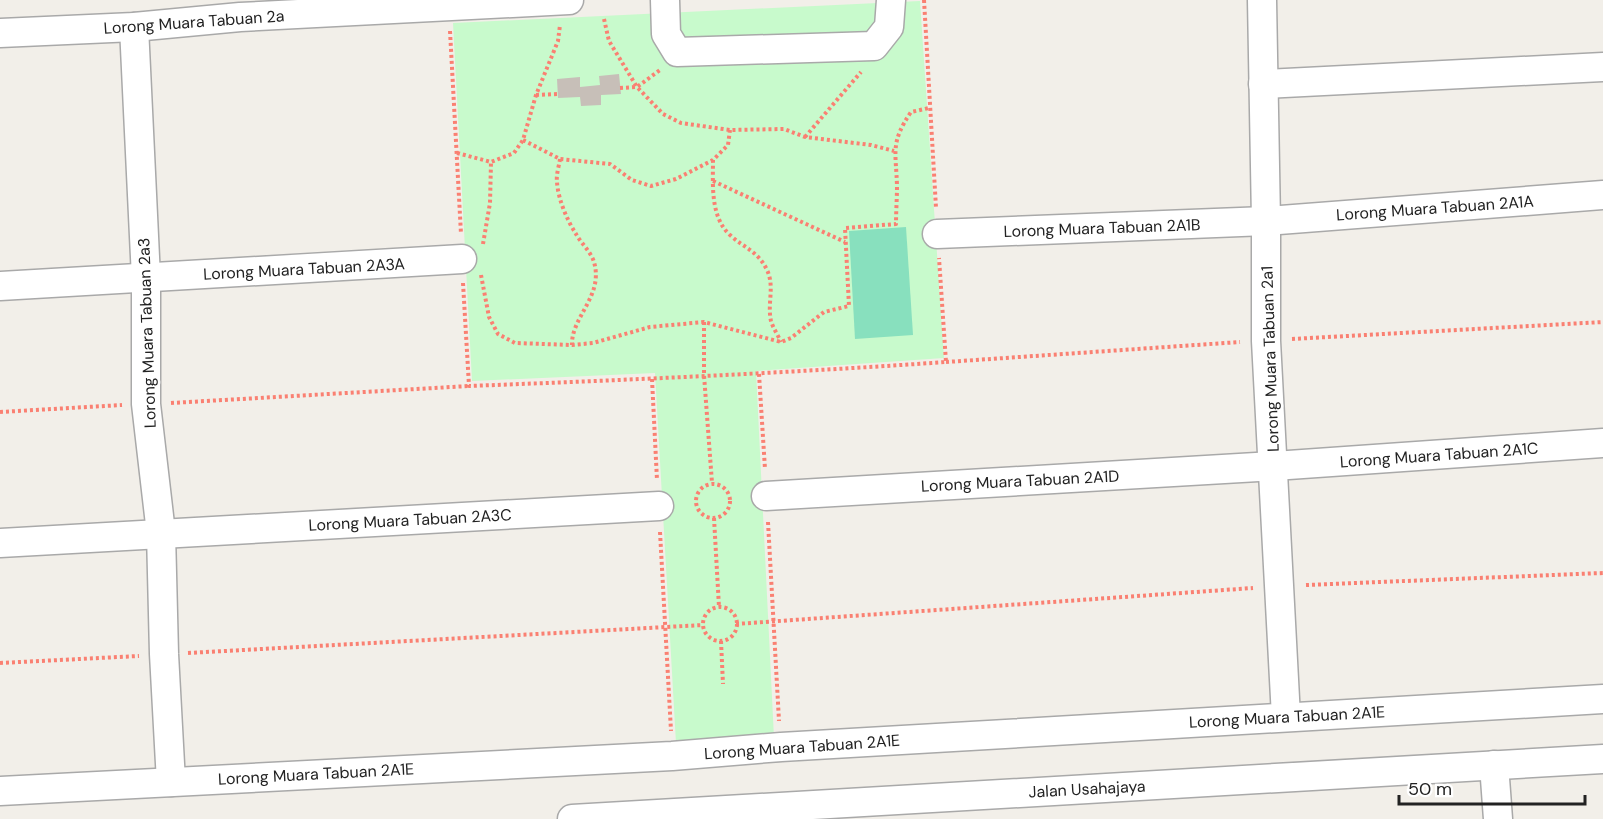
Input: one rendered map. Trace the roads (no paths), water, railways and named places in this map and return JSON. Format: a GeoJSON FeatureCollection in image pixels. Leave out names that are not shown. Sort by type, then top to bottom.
{"type":"FeatureCollection","features":[{"type":"Feature","properties":{"kind":"street"},"geometry":{"type":"LineString","coordinates":[[665,0],[666,34],[677,52],[873,46],[889,27],[891,0]]}},
{"type":"Feature","properties":{"kind":"street","name":"Lorong Muara Tabuan 2a1"},"geometry":{"type":"LineString","coordinates":[[1262,0],[1266,340],[1286,717]]}},
{"type":"Feature","properties":{"kind":"street","name":"Lorong Muara Tabuan 2a"},"geometry":{"type":"LineString","coordinates":[[0,33],[134,27],[239,9],[449,7],[565,9]]}},
{"type":"Feature","properties":{"kind":"street","name":"Lorong Muara Tabuan 2a3"},"geometry":{"type":"LineString","coordinates":[[134,27],[146,278],[146,404],[161,533],[164,654],[171,782]]}},
{"type":"Feature","properties":{"kind":"street"},"geometry":{"type":"LineString","coordinates":[[1263,84],[1603,68]]}},
{"type":"Feature","properties":{"kind":"street","name":"Lorong Muara Tabuan 2A1A"},"geometry":{"type":"LineString","coordinates":[[1266,221],[1603,195]]}},
{"type":"Feature","properties":{"kind":"street","name":"Lorong Muara Tabuan 2A1B"},"geometry":{"type":"LineString","coordinates":[[937,234],[1266,221]]}},
{"type":"Feature","properties":{"kind":"street","name":"Lorong Muara Tabuan 2A3A"},"geometry":{"type":"LineString","coordinates":[[0,286],[475,257]]}},
{"type":"Feature","properties":{"kind":"street","name":"Lorong Muara Tabuan 2A1C"},"geometry":{"type":"LineString","coordinates":[[1274,466],[1603,443]]}},
{"type":"Feature","properties":{"kind":"street","name":"Lorong Muara Tabuan 2A1D"},"geometry":{"type":"LineString","coordinates":[[766,496],[1274,466]]}},
{"type":"Feature","properties":{"kind":"street","name":"Lorong Muara Tabuan 2A3C"},"geometry":{"type":"LineString","coordinates":[[0,543],[659,506]]}},
{"type":"Feature","properties":{"kind":"street","name":"Lorong Muara Tabuan 2A1E"},"geometry":{"type":"LineString","coordinates":[[0,791],[672,756],[781,747],[1603,699]]}},
{"type":"Feature","properties":{"kind":"street","name":"Jalan Usahajaya"},"geometry":{"type":"LineString","coordinates":[[572,819],[693,815],[1603,759]]}},
{"type":"Feature","properties":{"kind":"street"},"geometry":{"type":"LineString","coordinates":[[1494,765],[1497,819]]}}]}
